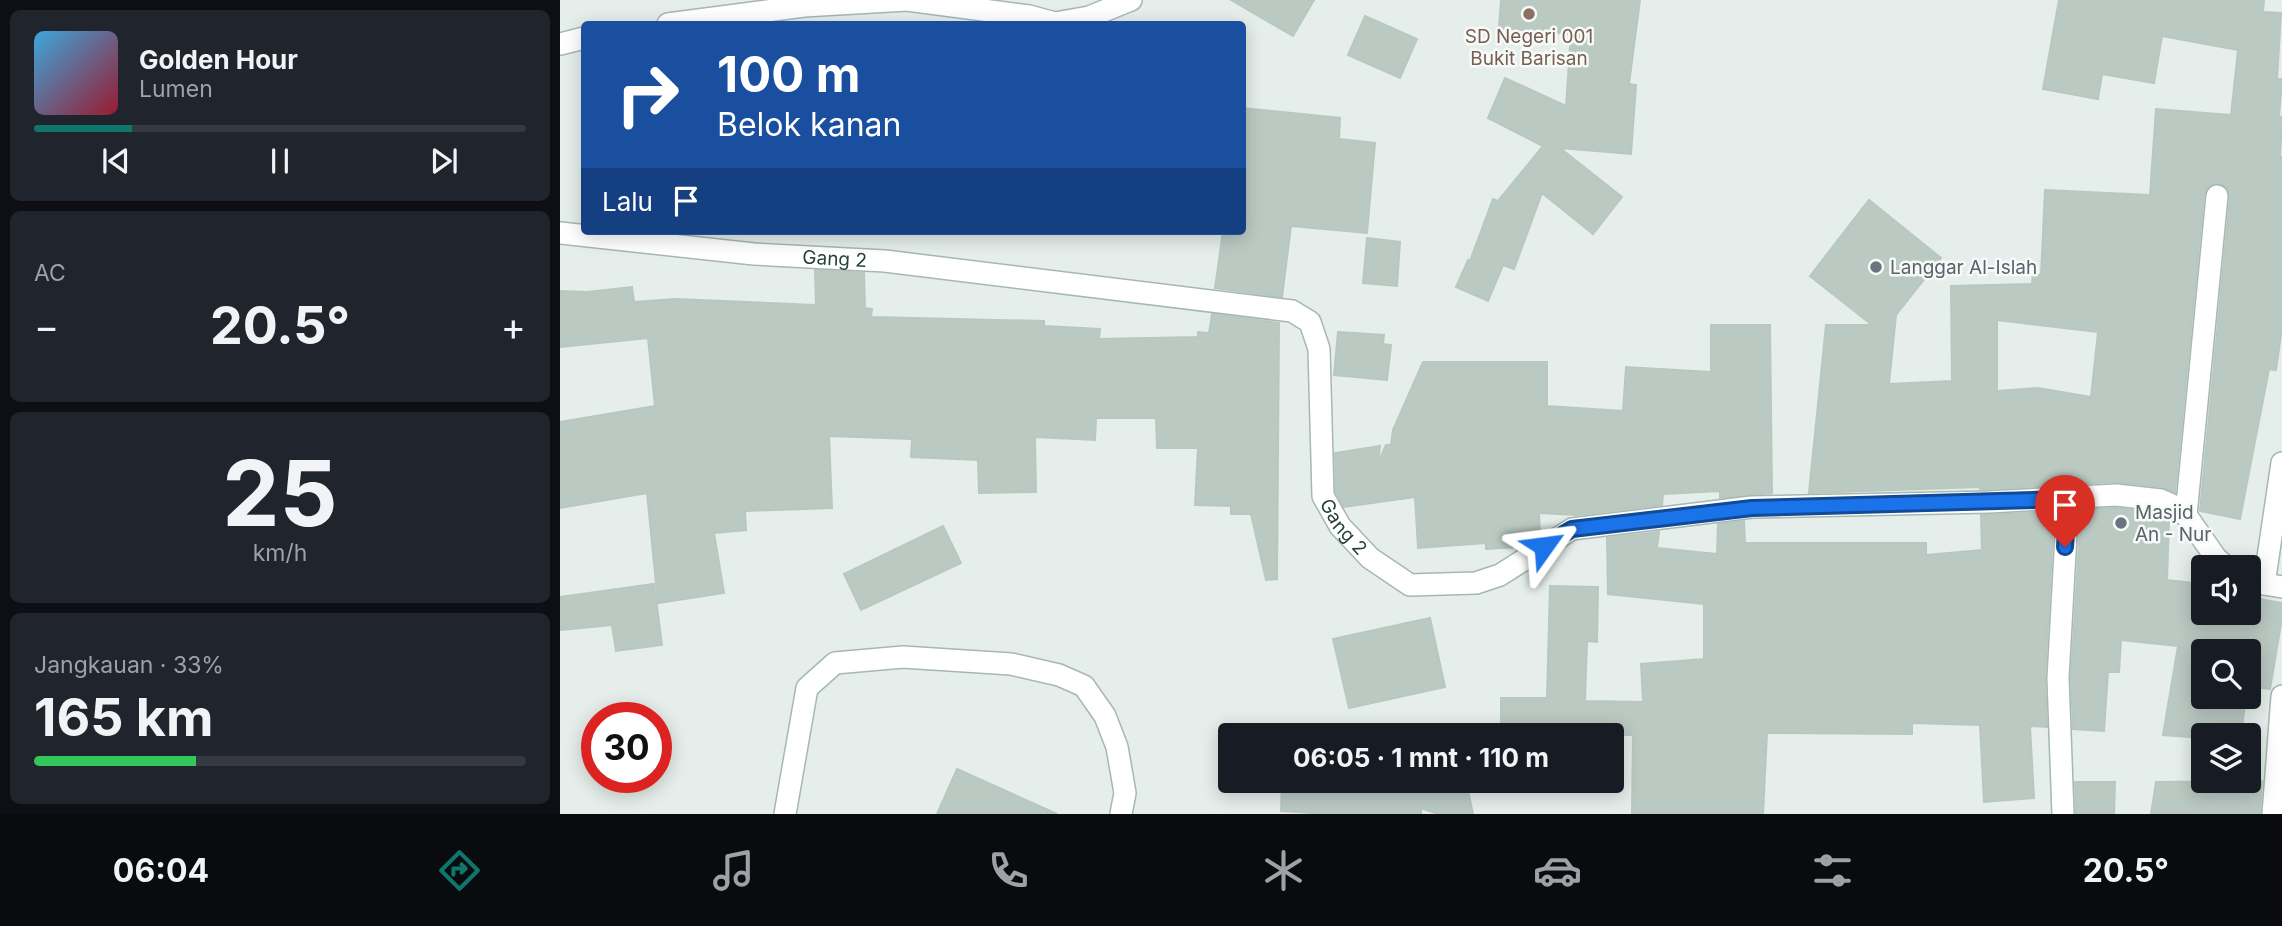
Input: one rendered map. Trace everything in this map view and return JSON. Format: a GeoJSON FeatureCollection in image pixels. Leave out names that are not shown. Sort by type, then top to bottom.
{"type":"FeatureCollection","features":[{"type":"Feature","properties":{"kind":"street"},"geometry":{"type":"LineString","coordinates":[[691,21],[804,6],[907,0],[1029,16],[1048,21]]}},
{"type":"Feature","properties":{"kind":"street"},"geometry":{"type":"LineString","coordinates":[[1066,21],[1089,17],[1131,0]]}},
{"type":"Feature","properties":{"kind":"street"},"geometry":{"type":"LineString","coordinates":[[560,44],[581,39]]}},
{"type":"Feature","properties":{"kind":"street"},"geometry":{"type":"LineString","coordinates":[[2214,555],[2186,515],[2217,196]]}},
{"type":"Feature","properties":{"kind":"street","name":"Gang 2"},"geometry":{"type":"LineString","coordinates":[[560,233],[754,254],[885,261],[1292,311],[1310,322],[1319,349],[1323,496],[1340,526],[1370,558],[1410,584],[1476,583],[1500,575],[1572,529],[1752,508],[2068,499],[2116,495],[2161,500],[2186,515]]}},
{"type":"Feature","properties":{"kind":"street"},"geometry":{"type":"LineString","coordinates":[[2265,583],[2282,463]]}},
{"type":"Feature","properties":{"kind":"street"},"geometry":{"type":"LineString","coordinates":[[2063,814],[2058,678],[2068,499]]}},
{"type":"Feature","properties":{"kind":"street"},"geometry":{"type":"LineString","coordinates":[[785,814],[807,688],[835,663],[903,657],[1012,664],[1059,675],[1084,686],[1105,716],[1117,747],[1125,793],[1121,814]]}},
{"type":"Feature","properties":{"kind":"street"},"geometry":{"type":"LineString","coordinates":[[2273,814],[2282,696]]}},
{"type":"Feature","properties":{"kind":"building"},"geometry":{"type":"Polygon","coordinates":[[[1231,0],[1314,0],[1293,36],[1231,0]]]}},
{"type":"Feature","properties":{"kind":"building"},"geometry":{"type":"Polygon","coordinates":[[[1501,0],[1640,0],[1629,84],[1636,85],[1631,154],[1560,148],[1622,197],[1593,234],[1542,193],[1514,269],[1503,265],[1488,301],[1456,287],[1468,260],[1470,261],[1493,199],[1498,201],[1543,146],[1488,118],[1505,78],[1566,106],[1571,34],[1499,28],[1501,0]]]}},
{"type":"Feature","properties":{"kind":"building"},"geometry":{"type":"Polygon","coordinates":[[[2059,0],[2264,0],[2263,12],[2281,13],[2277,79],[2282,79],[2279,117],[2282,117],[2282,327],[2276,370],[2269,369],[2240,519],[2200,511],[2230,197],[2225,186],[2218,183],[2207,188],[2204,195],[2175,492],[2162,487],[2115,482],[1989,489],[1980,487],[1809,493],[1826,325],[1872,325],[1810,276],[1869,200],[1941,258],[1896,315],[1889,384],[1952,381],[1951,286],[2032,284],[2033,274],[2041,275],[2045,190],[2150,195],[2156,109],[2231,115],[2238,50],[2162,36],[2154,83],[2102,74],[2098,99],[2043,89],[2059,0]],[[1997,320],[1997,391],[2038,388],[2091,397],[2098,332],[1997,320]]]}},
{"type":"Feature","properties":{"kind":"building"},"geometry":{"type":"Polygon","coordinates":[[[1365,16],[1417,39],[1400,78],[1348,55],[1365,16]]]}},
{"type":"Feature","properties":{"kind":"building"},"geometry":{"type":"Polygon","coordinates":[[[1246,108],[1340,118],[1339,139],[1375,143],[1367,233],[1291,226],[1282,297],[1215,288],[1222,235],[1246,235],[1246,108]]]}},
{"type":"Feature","properties":{"kind":"building"},"geometry":{"type":"Polygon","coordinates":[[[1367,238],[1400,242],[1397,286],[1363,283],[1367,238]]]}},
{"type":"Feature","properties":{"kind":"building"},"geometry":{"type":"Polygon","coordinates":[[[815,270],[864,273],[865,308],[872,309],[871,317],[1044,321],[1044,326],[1100,329],[1099,339],[1198,337],[1198,332],[1209,333],[1212,314],[1279,323],[1277,579],[1266,580],[1251,514],[1231,514],[1231,506],[1195,505],[1198,448],[1157,448],[1156,418],[1096,418],[1095,440],[1035,437],[1036,492],[979,493],[978,460],[911,457],[912,439],[829,436],[832,508],[745,511],[746,530],[714,533],[724,593],[658,603],[647,493],[560,508],[560,422],[655,406],[648,338],[560,347],[560,291],[587,292],[632,287],[634,302],[675,299],[816,305],[815,270]]]}},
{"type":"Feature","properties":{"kind":"building"},"geometry":{"type":"Polygon","coordinates":[[[1711,325],[1770,325],[1772,493],[1720,498],[1720,491],[1663,494],[1662,505],[1577,515],[1539,513],[1540,534],[1520,547],[1486,549],[1486,543],[1418,548],[1415,497],[1344,507],[1336,492],[1335,453],[1380,446],[1378,463],[1386,445],[1391,445],[1393,430],[1423,362],[1547,362],[1547,406],[1623,411],[1626,367],[1711,372],[1711,325]]]}},
{"type":"Feature","properties":{"kind":"building"},"geometry":{"type":"Polygon","coordinates":[[[1338,332],[1384,335],[1383,344],[1391,345],[1387,380],[1334,375],[1338,332]]]}},
{"type":"Feature","properties":{"kind":"building"},"geometry":{"type":"Polygon","coordinates":[[[2116,508],[2158,513],[2169,519],[2167,580],[2191,583],[2191,625],[2261,625],[2261,599],[2282,603],[2270,689],[2261,688],[2261,639],[2191,639],[2191,709],[2244,709],[2243,723],[2191,723],[2191,737],[2163,735],[2178,646],[2121,640],[2119,672],[2108,672],[2104,731],[2073,729],[2071,678],[2081,510],[2116,508]]]}},
{"type":"Feature","properties":{"kind":"building"},"geometry":{"type":"Polygon","coordinates":[[[2054,512],[2045,677],[2047,727],[2030,726],[2034,798],[1984,802],[1980,725],[1912,723],[1912,734],[1767,733],[1763,814],[1632,814],[1633,735],[1624,735],[1624,723],[1501,723],[1501,698],[1547,698],[1550,586],[1598,587],[1597,642],[1587,641],[1585,701],[1643,702],[1641,664],[1704,659],[1704,604],[1608,594],[1607,538],[1659,532],[1657,548],[1717,554],[1718,524],[1744,521],[1745,543],[1926,543],[1926,555],[1982,550],[1981,515],[2054,512]]]}},
{"type":"Feature","properties":{"kind":"building"},"geometry":{"type":"Polygon","coordinates":[[[943,526],[961,563],[861,610],[844,574],[943,526]]]}},
{"type":"Feature","properties":{"kind":"building"},"geometry":{"type":"Polygon","coordinates":[[[654,584],[662,645],[616,651],[612,625],[560,630],[560,597],[654,584]]]}},
{"type":"Feature","properties":{"kind":"building"},"geometry":{"type":"Polygon","coordinates":[[[1430,618],[1445,687],[1349,708],[1333,639],[1430,618]]]}},
{"type":"Feature","properties":{"kind":"building"},"geometry":{"type":"Polygon","coordinates":[[[957,769],[1057,814],[937,814],[957,769]]]}},
{"type":"Feature","properties":{"kind":"building"},"geometry":{"type":"Polygon","coordinates":[[[2262,781],[2260,814],[2151,814],[2156,782],[2191,782],[2191,793],[2261,793],[2262,781]]]}},
{"type":"Feature","properties":{"kind":"building"},"geometry":{"type":"Polygon","coordinates":[[[2075,782],[2115,782],[2114,814],[2076,814],[2075,782]]]}},
{"type":"Feature","properties":{"kind":"building"},"geometry":{"type":"Polygon","coordinates":[[[1282,793],[1469,793],[1473,814],[1438,814],[1421,808],[1421,814],[1281,811],[1282,793]]]}},
{"type":"Feature","properties":{"kind":"place","name":"SD Negeri 001 Bukit Barisan"},"geometry":{"type":"Point","coordinates":[1529,14]}},
{"type":"Feature","properties":{"kind":"place","name":"Langgar Al-Islah"},"geometry":{"type":"Point","coordinates":[1876,267]}},
{"type":"Feature","properties":{"kind":"place","name":"Masjid An - Nur"},"geometry":{"type":"Point","coordinates":[2121,523]}},
{"type":"Feature","properties":{"kind":"route"},"geometry":{"type":"LineString","coordinates":[[1544,546],[1572,529],[1752,508],[2068,499],[2065,547]]}}]}
